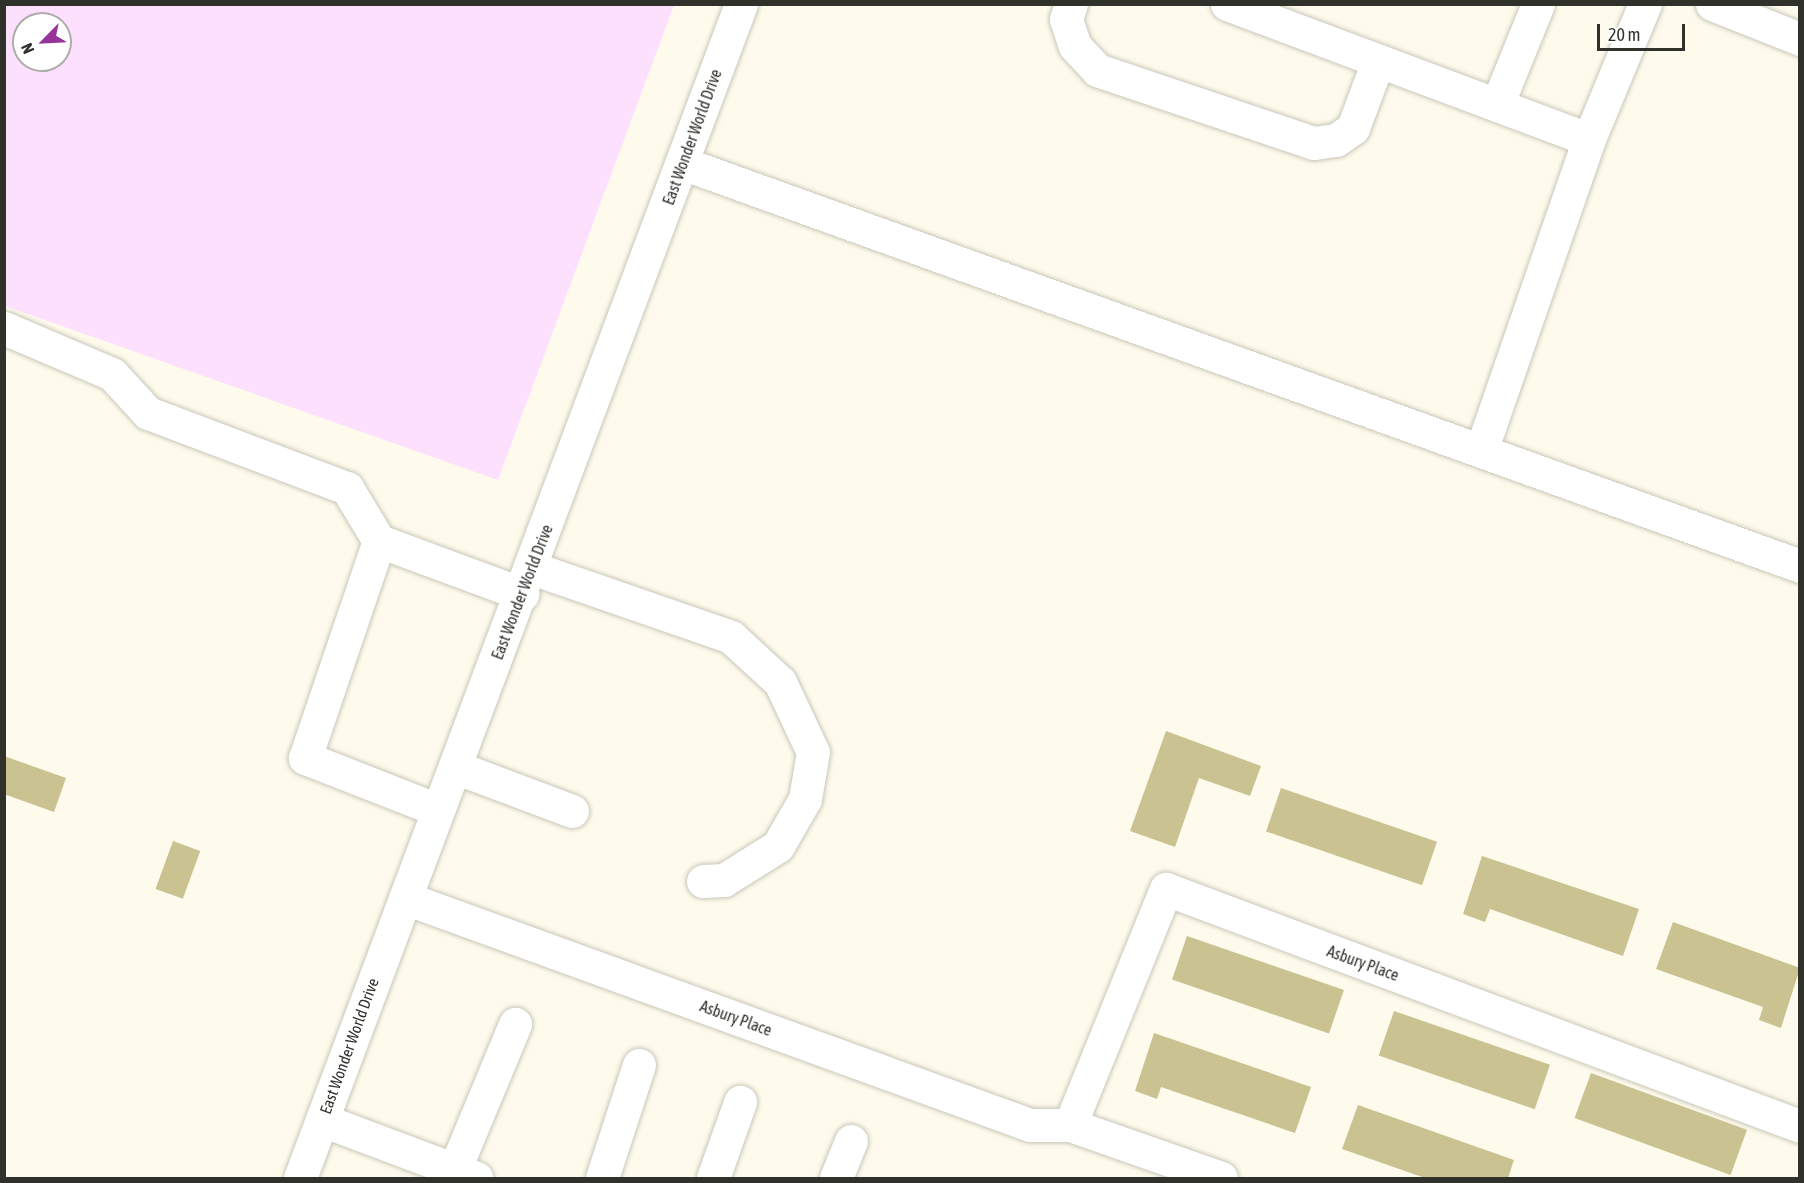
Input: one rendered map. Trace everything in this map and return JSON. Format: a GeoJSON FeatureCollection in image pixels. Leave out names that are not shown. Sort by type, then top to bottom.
{"type":"FeatureCollection","features":[{"type":"Feature","properties":{"kind":"street","name":"East Wonder World Drive"},"geometry":{"type":"LineString","coordinates":[[300,1179],[438,810],[527,581],[741,4]]}},
{"type":"Feature","properties":{"kind":"street"},"geometry":{"type":"LineString","coordinates":[[1071,4],[1066,19],[1076,46],[1097,70],[1314,143],[1336,140],[1353,128],[1378,61]]}},
{"type":"Feature","properties":{"kind":"street"},"geometry":{"type":"LineString","coordinates":[[1227,4],[1589,139]]}},
{"type":"Feature","properties":{"kind":"street"},"geometry":{"type":"LineString","coordinates":[[1497,105],[1538,4]]}},
{"type":"Feature","properties":{"kind":"street"},"geometry":{"type":"LineString","coordinates":[[1482,448],[1589,139],[1645,4]]}},
{"type":"Feature","properties":{"kind":"street"},"geometry":{"type":"LineString","coordinates":[[1712,4],[1800,39]]}},
{"type":"Feature","properties":{"kind":"street"},"geometry":{"type":"LineString","coordinates":[[682,164],[1482,448],[1800,566]]}},
{"type":"Feature","properties":{"kind":"street"},"geometry":{"type":"LineString","coordinates":[[4,328],[112,374],[148,413],[347,488],[379,541],[731,637],[780,682],[813,752],[805,799],[778,846],[724,880],[704,881]]}},
{"type":"Feature","properties":{"kind":"street"},"geometry":{"type":"LineString","coordinates":[[379,541],[305,758],[438,810]]}},
{"type":"Feature","properties":{"kind":"street"},"geometry":{"type":"LineString","coordinates":[[455,767],[572,811]]}},
{"type":"Feature","properties":{"kind":"street","name":"Asbury Place"},"geometry":{"type":"LineString","coordinates":[[1070,1125],[1166,889],[1800,1126]]}},
{"type":"Feature","properties":{"kind":"street","name":"Asbury Place"},"geometry":{"type":"LineString","coordinates":[[405,898],[1030,1125],[1070,1125],[1221,1179]]}},
{"type":"Feature","properties":{"kind":"street"},"geometry":{"type":"LineString","coordinates":[[322,1120],[460,1176],[515,1024]]}},
{"type":"Feature","properties":{"kind":"street"},"geometry":{"type":"LineString","coordinates":[[602,1179],[639,1065]]}},
{"type":"Feature","properties":{"kind":"street"},"geometry":{"type":"LineString","coordinates":[[713,1179],[740,1102]]}},
{"type":"Feature","properties":{"kind":"street"},"geometry":{"type":"LineString","coordinates":[[837,1179],[851,1141]]}},
{"type":"Feature","properties":{"kind":"shaded area"},"geometry":{"type":"Polygon","coordinates":[[[5,4],[674,5],[498,480],[5,306],[5,4]]]}},
{"type":"Feature","properties":{"kind":"building"},"geometry":{"type":"Polygon","coordinates":[[[1166,731],[1261,766],[1250,796],[1199,778],[1175,847],[1130,831],[1166,731]]]}},
{"type":"Feature","properties":{"kind":"building"},"geometry":{"type":"Polygon","coordinates":[[[4,756],[66,778],[54,812],[4,794],[4,756]]]}},
{"type":"Feature","properties":{"kind":"building"},"geometry":{"type":"Polygon","coordinates":[[[1281,788],[1437,842],[1422,885],[1266,831],[1281,788]]]}},
{"type":"Feature","properties":{"kind":"building"},"geometry":{"type":"Polygon","coordinates":[[[173,841],[200,851],[183,899],[156,889],[173,841]]]}},
{"type":"Feature","properties":{"kind":"building"},"geometry":{"type":"Polygon","coordinates":[[[1482,856],[1639,909],[1623,956],[1490,909],[1485,922],[1463,914],[1482,856]]]}},
{"type":"Feature","properties":{"kind":"building"},"geometry":{"type":"Polygon","coordinates":[[[1673,922],[1800,968],[1781,1028],[1759,1020],[1763,1007],[1656,969],[1673,922]]]}},
{"type":"Feature","properties":{"kind":"building"},"geometry":{"type":"Polygon","coordinates":[[[1187,936],[1344,990],[1329,1034],[1172,979],[1187,936]]]}},
{"type":"Feature","properties":{"kind":"building"},"geometry":{"type":"Polygon","coordinates":[[[1394,1011],[1550,1065],[1535,1109],[1379,1055],[1394,1011]]]}},
{"type":"Feature","properties":{"kind":"building"},"geometry":{"type":"Polygon","coordinates":[[[1154,1033],[1311,1087],[1295,1133],[1161,1087],[1157,1099],[1135,1091],[1154,1033]]]}},
{"type":"Feature","properties":{"kind":"building"},"geometry":{"type":"Polygon","coordinates":[[[1591,1073],[1747,1130],[1731,1175],[1575,1118],[1591,1073]]]}},
{"type":"Feature","properties":{"kind":"building"},"geometry":{"type":"Polygon","coordinates":[[[1358,1105],[1514,1160],[1508,1178],[1425,1178],[1342,1149],[1358,1105]]]}}]}
